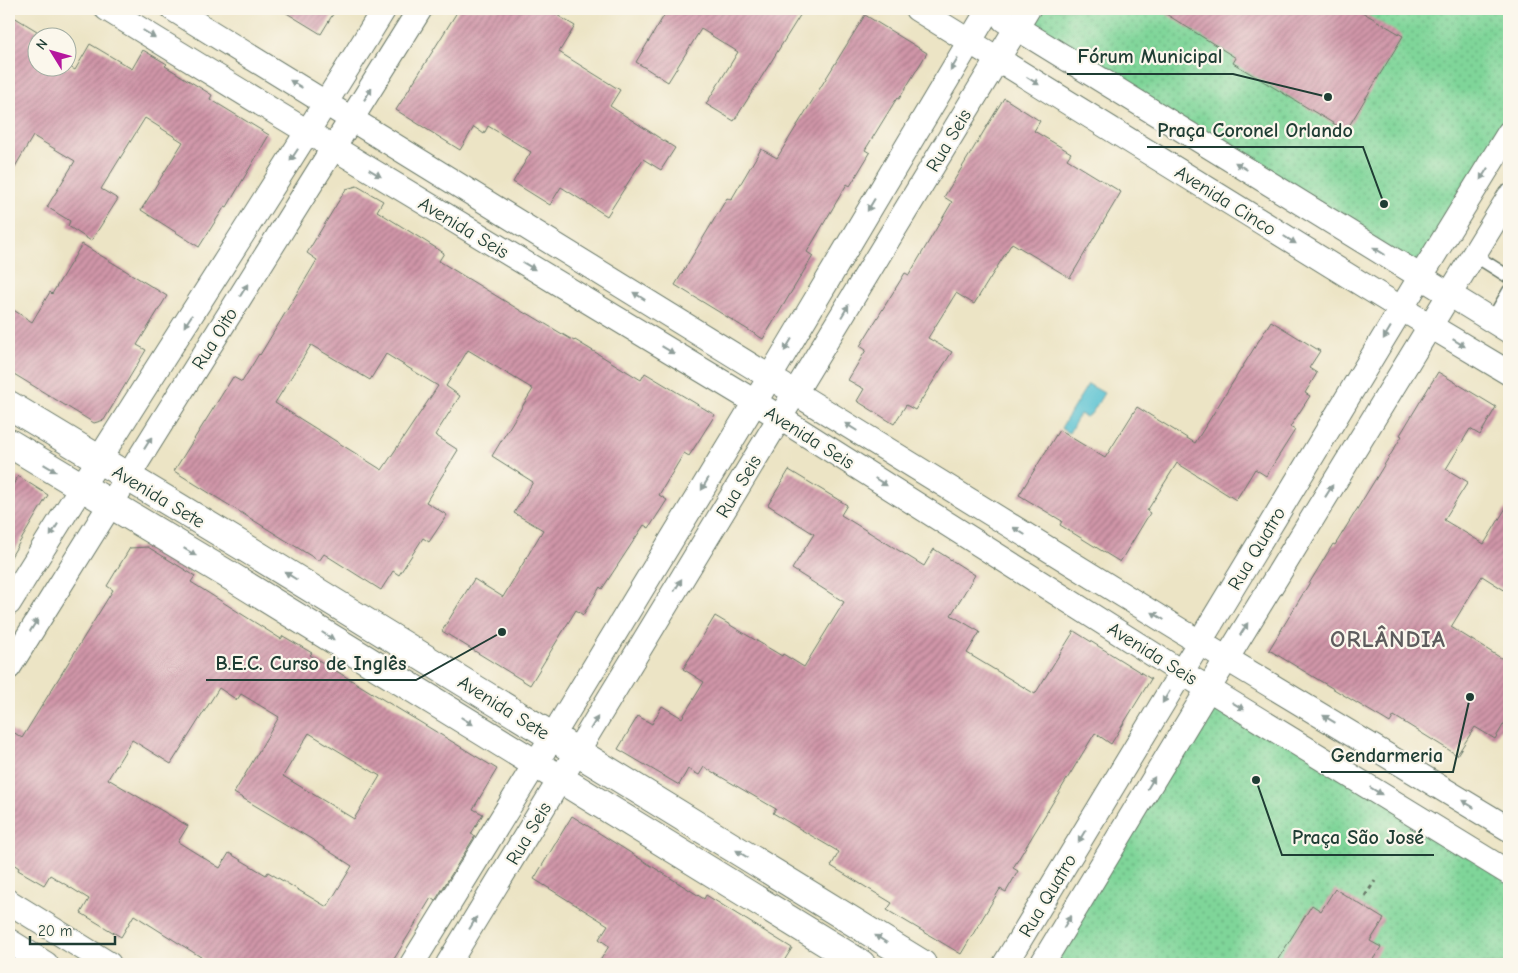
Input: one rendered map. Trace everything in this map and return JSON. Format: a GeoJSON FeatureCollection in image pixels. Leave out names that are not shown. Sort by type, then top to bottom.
{"type":"FeatureCollection","features":[{"type":"Feature","properties":{"kind":"street","name":"Avenida Seis"},"geometry":{"type":"LineString","coordinates":[[107,9],[333,148],[755,402],[1181,672],[1509,873]]}},
{"type":"Feature","properties":{"kind":"street","name":"Avenida Seis"},"geometry":{"type":"LineString","coordinates":[[173,9],[1199,642],[1509,829]]}},
{"type":"Feature","properties":{"kind":"street","name":"Rua Oito"},"geometry":{"type":"LineString","coordinates":[[9,603],[98,459],[308,132],[384,9]]}},
{"type":"Feature","properties":{"kind":"street","name":"Rua Oito"},"geometry":{"type":"LineString","coordinates":[[9,667],[420,9]]}},
{"type":"Feature","properties":{"kind":"street","name":"Avenida Cinco"},"geometry":{"type":"LineString","coordinates":[[917,9],[1402,309],[1509,373]]}},
{"type":"Feature","properties":{"kind":"street","name":"Avenida Cinco"},"geometry":{"type":"LineString","coordinates":[[987,9],[1022,18],[1421,276],[1501,325]]}},
{"type":"Feature","properties":{"kind":"street","name":"Rua Seis"},"geometry":{"type":"LineString","coordinates":[[412,964],[755,402],[987,9]]}},
{"type":"Feature","properties":{"kind":"street","name":"Rua Seis"},"geometry":{"type":"LineString","coordinates":[[448,964],[1022,18]]}},
{"type":"Feature","properties":{"kind":"street","name":"Rua Quatro"},"geometry":{"type":"LineString","coordinates":[[1005,964],[1509,133]]}},
{"type":"Feature","properties":{"kind":"street","name":"Rua Quatro"},"geometry":{"type":"LineString","coordinates":[[1042,964],[1208,688],[1509,198]]}},
{"type":"Feature","properties":{"kind":"street","name":"Avenida Sete"},"geometry":{"type":"LineString","coordinates":[[9,405],[922,964]]}},
{"type":"Feature","properties":{"kind":"street","name":"Avenida Sete"},"geometry":{"type":"LineString","coordinates":[[9,443],[861,964]]}},
{"type":"Feature","properties":{"kind":"street"},"geometry":{"type":"LineString","coordinates":[[9,902],[109,964]]}},
{"type":"Feature","properties":{"kind":"street"},"geometry":{"type":"LineString","coordinates":[[9,941],[46,964]]}},
{"type":"Feature","properties":{"kind":"lane"},"geometry":{"type":"LineString","coordinates":[[1474,255],[1509,277]]}},
{"type":"Feature","properties":{"kind":"lane"},"geometry":{"type":"LineString","coordinates":[[1501,325],[1509,291]]}},
{"type":"Feature","properties":{"kind":"path"},"geometry":{"type":"LineString","coordinates":[[1365,896],[1375,881]]}},
{"type":"Feature","properties":{"kind":"green space"},"geometry":{"type":"Polygon","coordinates":[[[1028,9],[1509,9],[1509,132],[1421,277],[1016,28],[1028,9]]]}},
{"type":"Feature","properties":{"kind":"green space"},"geometry":{"type":"Polygon","coordinates":[[[1209,688],[1509,872],[1509,964],[1042,964],[1209,688]]]}},
{"type":"Feature","properties":{"kind":"water"},"geometry":{"type":"Polygon","coordinates":[[[1088,384],[1104,393],[1092,413],[1086,417],[1080,414],[1069,433],[1061,428],[1088,384]]]}},
{"type":"Feature","properties":{"kind":"building"},"geometry":{"type":"Polygon","coordinates":[[[280,9],[336,9],[321,34],[280,9]]]}},
{"type":"Feature","properties":{"kind":"building"},"geometry":{"type":"Polygon","coordinates":[[[459,9],[547,9],[575,26],[559,52],[620,90],[610,106],[675,148],[661,170],[643,159],[607,216],[561,187],[550,205],[513,182],[531,152],[488,126],[484,134],[474,127],[460,150],[396,110],[459,9]]]}},
{"type":"Feature","properties":{"kind":"building"},"geometry":{"type":"Polygon","coordinates":[[[668,9],[804,9],[734,121],[706,104],[738,52],[701,29],[668,82],[636,62],[668,9]]]}},
{"type":"Feature","properties":{"kind":"building"},"geometry":{"type":"Polygon","coordinates":[[[1158,9],[1357,9],[1403,36],[1346,131],[1233,63],[1236,58],[1158,9]]]}},
{"type":"Feature","properties":{"kind":"building"},"geometry":{"type":"Polygon","coordinates":[[[9,14],[32,28],[28,28],[28,78],[78,78],[78,65],[90,44],[132,69],[143,50],[212,95],[210,99],[269,135],[227,207],[225,206],[199,247],[141,210],[183,142],[145,118],[101,189],[118,199],[91,241],[68,226],[70,221],[47,207],[75,161],[33,136],[9,177],[9,14]]]}},
{"type":"Feature","properties":{"kind":"building"},"geometry":{"type":"Polygon","coordinates":[[[865,15],[927,53],[865,150],[870,153],[850,186],[847,184],[807,252],[813,256],[763,339],[675,285],[727,198],[731,200],[761,149],[777,158],[865,15]]]}},
{"type":"Feature","properties":{"kind":"building"},"geometry":{"type":"Polygon","coordinates":[[[1004,98],[1040,121],[1034,131],[1071,153],[1067,159],[1121,192],[1070,278],[1012,243],[974,304],[956,293],[928,338],[952,352],[915,410],[906,405],[894,424],[857,401],[864,389],[848,380],[866,350],[860,346],[905,273],[909,275],[952,202],[944,197],[1004,98]]]}},
{"type":"Feature","properties":{"kind":"building"},"geometry":{"type":"Polygon","coordinates":[[[357,186],[383,201],[377,211],[444,253],[439,261],[526,314],[575,340],[641,380],[645,373],[715,415],[689,456],[684,453],[659,495],[667,500],[649,528],[644,525],[602,589],[600,587],[583,615],[576,610],[530,685],[442,631],[474,579],[503,597],[543,530],[514,513],[533,482],[492,456],[533,389],[468,350],[446,386],[460,396],[435,435],[458,450],[426,502],[447,515],[429,542],[423,538],[399,575],[393,571],[381,590],[324,554],[319,561],[174,471],[233,377],[242,382],[260,355],[317,260],[307,253],[346,189],[357,186]],[[311,345],[275,403],[382,470],[438,386],[386,354],[370,380],[311,345]]]}},
{"type":"Feature","properties":{"kind":"building"},"geometry":{"type":"Polygon","coordinates":[[[82,244],[167,296],[137,345],[146,350],[104,420],[94,423],[9,371],[9,307],[32,322],[50,292],[52,294],[82,244]]]}},
{"type":"Feature","properties":{"kind":"building"},"geometry":{"type":"Polygon","coordinates":[[[1271,321],[1320,351],[1309,368],[1317,373],[1305,393],[1310,396],[1290,427],[1295,430],[1266,476],[1255,469],[1236,500],[1177,463],[1147,511],[1150,513],[1120,562],[1060,525],[1062,521],[1019,495],[1059,430],[1105,458],[1137,407],[1195,443],[1271,321]]]}},
{"type":"Feature","properties":{"kind":"building"},"geometry":{"type":"Polygon","coordinates":[[[1438,372],[1496,407],[1480,435],[1470,429],[1446,469],[1468,482],[1444,520],[1484,544],[1509,503],[1509,593],[1482,576],[1451,627],[1509,663],[1509,715],[1495,739],[1475,727],[1457,755],[1394,716],[1390,723],[1269,650],[1333,544],[1335,545],[1402,436],[1400,435],[1438,372]]]}},
{"type":"Feature","properties":{"kind":"building"},"geometry":{"type":"Polygon","coordinates":[[[789,470],[847,505],[841,515],[924,566],[934,549],[975,575],[951,615],[980,632],[967,653],[1035,694],[1074,631],[1151,679],[1111,744],[1095,733],[1013,868],[1018,871],[1006,892],[1000,889],[961,954],[887,910],[892,903],[831,866],[839,852],[773,813],[776,809],[704,767],[699,775],[688,769],[679,785],[618,749],[638,716],[652,724],[662,706],[682,718],[704,682],[683,669],[715,616],[804,667],[844,602],[792,569],[814,534],[768,505],[789,470]]]}},
{"type":"Feature","properties":{"kind":"building"},"geometry":{"type":"Polygon","coordinates":[[[18,476],[48,495],[9,560],[9,492],[18,476]]]}},
{"type":"Feature","properties":{"kind":"building"},"geometry":{"type":"Polygon","coordinates":[[[148,547],[195,576],[191,582],[281,639],[283,636],[312,653],[310,655],[497,769],[473,809],[483,814],[471,834],[475,836],[435,901],[431,898],[391,964],[212,964],[134,915],[121,937],[81,913],[89,899],[50,875],[44,885],[18,870],[19,868],[9,861],[9,729],[22,738],[113,590],[107,586],[130,548],[148,547]],[[219,688],[171,764],[132,740],[108,779],[188,826],[178,842],[220,868],[229,853],[266,875],[268,872],[327,907],[352,866],[318,843],[234,793],[279,717],[241,694],[237,700],[219,688]],[[309,733],[283,776],[354,819],[380,776],[309,733]]]}},
{"type":"Feature","properties":{"kind":"building"},"geometry":{"type":"Polygon","coordinates":[[[572,816],[704,899],[706,895],[792,948],[782,964],[598,964],[609,946],[599,939],[608,925],[534,879],[572,816]]]}},
{"type":"Feature","properties":{"kind":"building"},"geometry":{"type":"Polygon","coordinates":[[[1335,889],[1384,919],[1370,941],[1381,947],[1370,964],[1275,964],[1312,905],[1321,911],[1335,889]]]}},
{"type":"Feature","properties":{"kind":"place","name":"Fórum Municipal"},"geometry":{"type":"Point","coordinates":[1328,97]}},
{"type":"Feature","properties":{"kind":"place","name":"Praça Coronel Orlando"},"geometry":{"type":"Point","coordinates":[1384,204]}},
{"type":"Feature","properties":{"kind":"place","name":"B.E.C. Curso de Inglês"},"geometry":{"type":"Point","coordinates":[502,632]}},
{"type":"Feature","properties":{"kind":"place","name":"Gendarmeria"},"geometry":{"type":"Point","coordinates":[1470,697]}},
{"type":"Feature","properties":{"kind":"place","name":"Praça São José"},"geometry":{"type":"Point","coordinates":[1256,780]}},
{"type":"Feature","properties":{"kind":"district","name":"ORLÂNDIA"},"geometry":{"type":"Point","coordinates":[1388,639]}}]}
